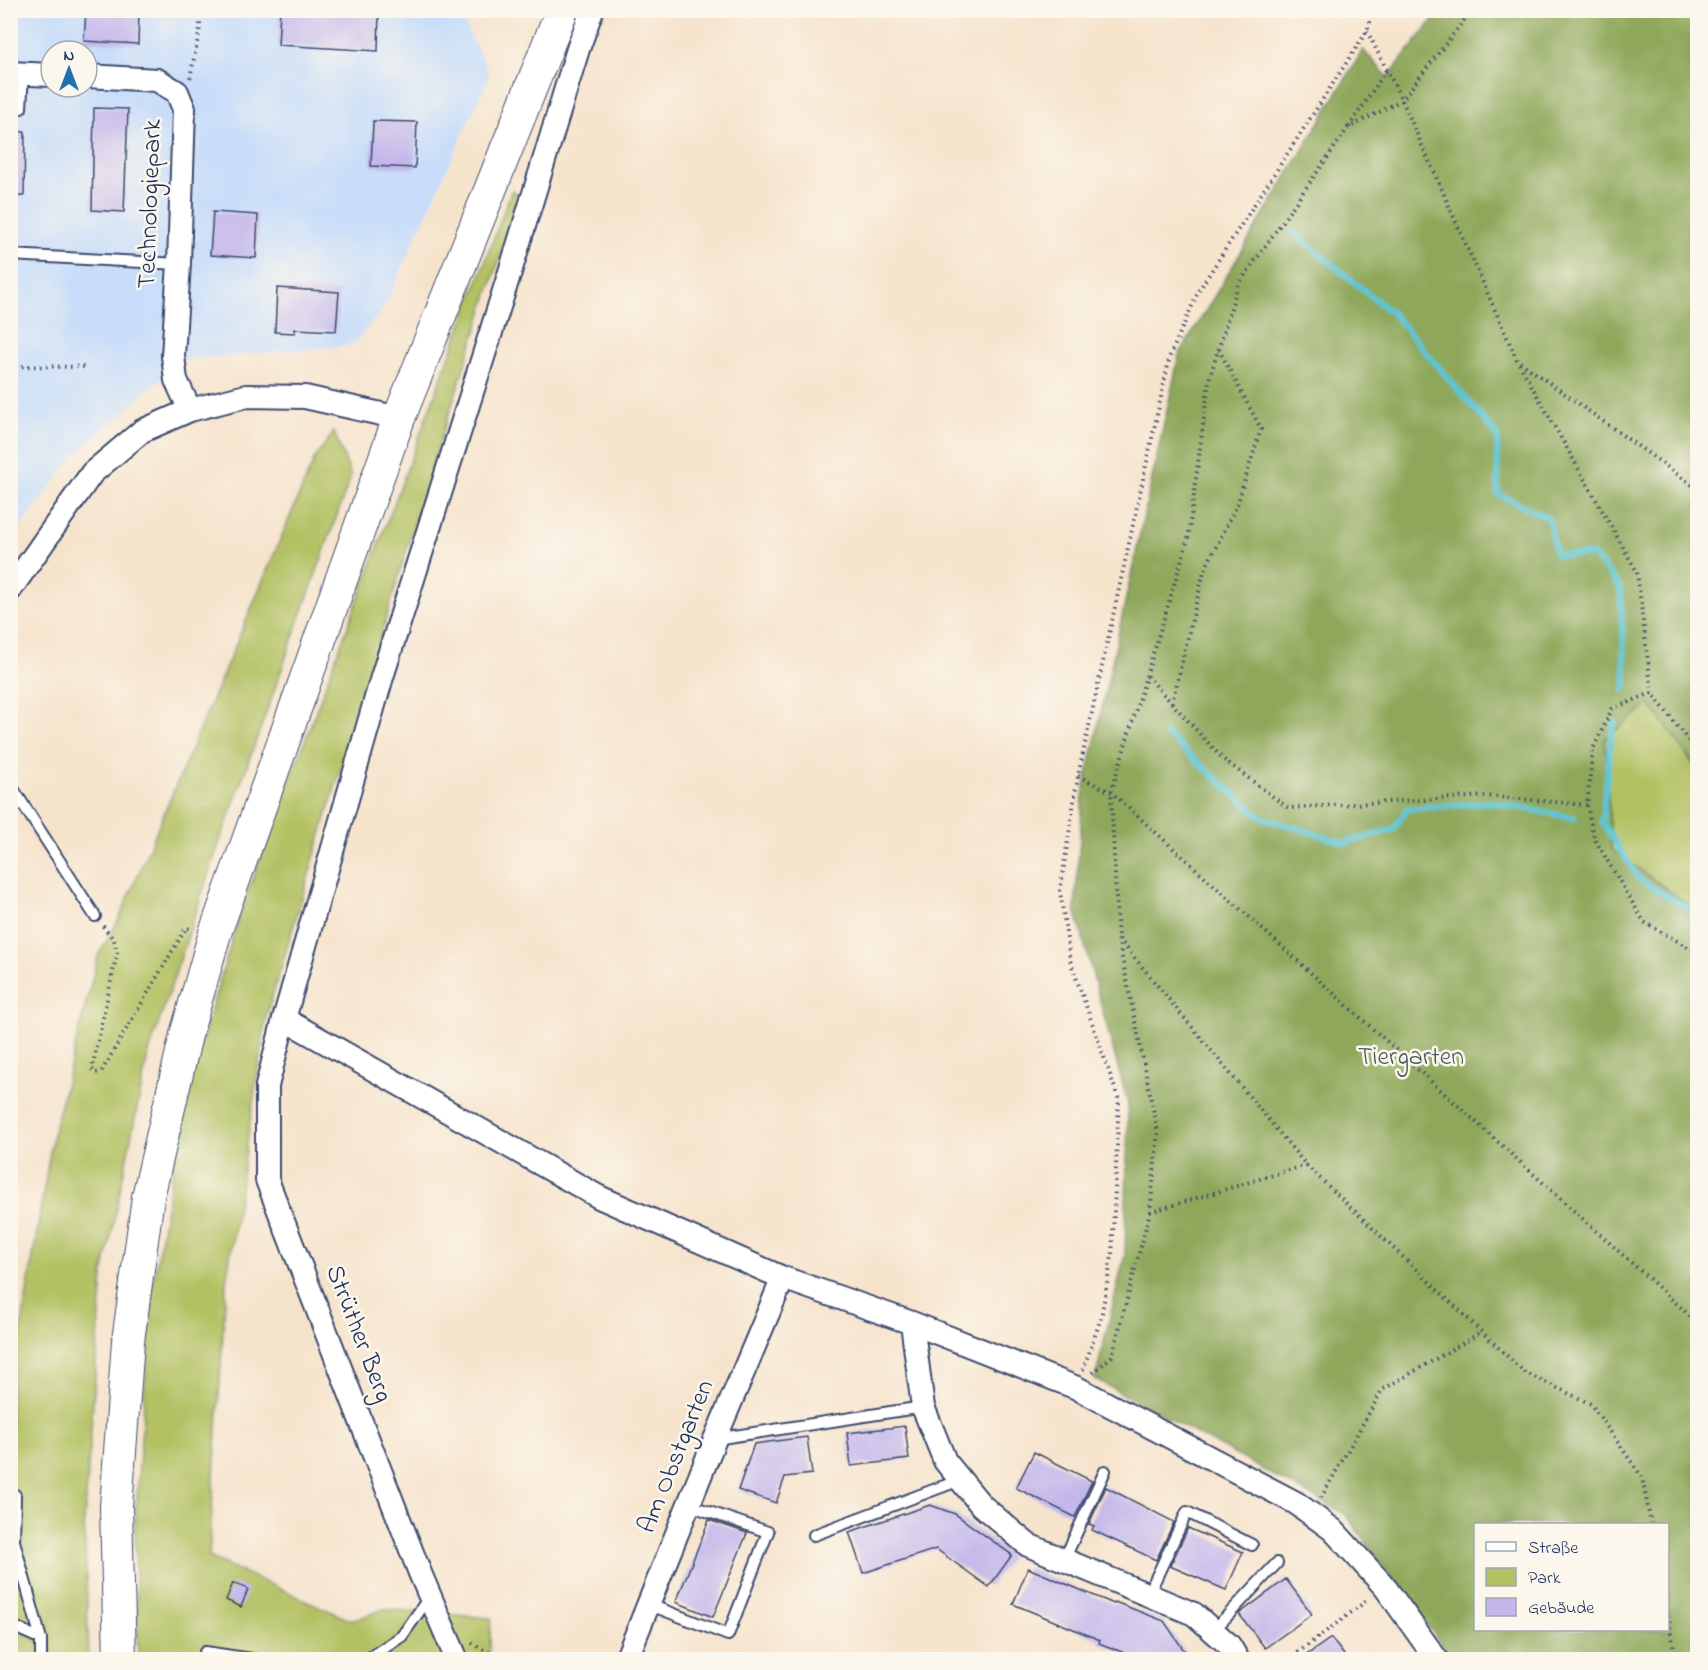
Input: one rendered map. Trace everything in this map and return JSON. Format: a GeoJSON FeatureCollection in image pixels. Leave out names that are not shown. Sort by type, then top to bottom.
{"type":"FeatureCollection","features":[{"type":"Feature","properties":{"kind":"main road"},"geometry":{"type":"LineString","coordinates":[[120,1659],[116,1508],[128,1341],[148,1197],[186,1035],[215,933],[399,418],[562,10]]}},
{"type":"Feature","properties":{"kind":"street","name":"Strüther Berg"},"geometry":{"type":"LineString","coordinates":[[457,1659],[430,1596],[267,1180],[267,1086],[382,677],[592,10]]}},
{"type":"Feature","properties":{"kind":"street"},"geometry":{"type":"LineString","coordinates":[[17,73],[39,74]]}},
{"type":"Feature","properties":{"kind":"street","name":"Technologiepark"},"geometry":{"type":"LineString","coordinates":[[99,77],[158,80],[177,92],[184,109],[179,264],[172,356],[176,380],[190,410]]}},
{"type":"Feature","properties":{"kind":"street"},"geometry":{"type":"LineString","coordinates":[[10,590],[92,473],[142,431],[190,410],[246,396],[305,397],[399,418]]}},
{"type":"Feature","properties":{"kind":"street"},"geometry":{"type":"LineString","coordinates":[[284,1019],[599,1197],[783,1278],[912,1323],[1077,1388],[1296,1503],[1333,1530],[1385,1587],[1437,1659]]}},
{"type":"Feature","properties":{"kind":"street","name":"Am Obstgarten"},"geometry":{"type":"LineString","coordinates":[[632,1658],[648,1604],[783,1278]]}},
{"type":"Feature","properties":{"kind":"street"},"geometry":{"type":"LineString","coordinates":[[912,1323],[923,1407],[945,1461],[981,1505],[1028,1545],[1194,1614],[1229,1645],[1238,1659]]}},
{"type":"Feature","properties":{"kind":"lane"},"geometry":{"type":"LineString","coordinates":[[10,108],[21,108],[17,73]]}},
{"type":"Feature","properties":{"kind":"lane"},"geometry":{"type":"LineString","coordinates":[[10,255],[179,264]]}},
{"type":"Feature","properties":{"kind":"lane"},"geometry":{"type":"LineString","coordinates":[[10,784],[95,916]]}},
{"type":"Feature","properties":{"kind":"lane"},"geometry":{"type":"LineString","coordinates":[[715,1439],[923,1407]]}},
{"type":"Feature","properties":{"kind":"lane"},"geometry":{"type":"LineString","coordinates":[[1064,1560],[1105,1470]]}},
{"type":"Feature","properties":{"kind":"lane"},"geometry":{"type":"LineString","coordinates":[[814,1535],[960,1480]]}},
{"type":"Feature","properties":{"kind":"lane"},"geometry":{"type":"LineString","coordinates":[[15,1495],[14,1541],[41,1649]]}},
{"type":"Feature","properties":{"kind":"lane"},"geometry":{"type":"LineString","coordinates":[[648,1604],[728,1635],[768,1532],[688,1505]]}},
{"type":"Feature","properties":{"kind":"lane"},"geometry":{"type":"LineString","coordinates":[[1148,1595],[1186,1512],[1252,1545]]}},
{"type":"Feature","properties":{"kind":"lane"},"geometry":{"type":"LineString","coordinates":[[1213,1631],[1277,1563]]}},
{"type":"Feature","properties":{"kind":"lane"},"geometry":{"type":"LineString","coordinates":[[366,1659],[402,1636],[430,1596]]}},
{"type":"Feature","properties":{"kind":"lane"},"geometry":{"type":"LineString","coordinates":[[10,1625],[41,1649]]}},
{"type":"Feature","properties":{"kind":"lane"},"geometry":{"type":"LineString","coordinates":[[205,1652],[259,1659]]}},
{"type":"Feature","properties":{"kind":"path"},"geometry":{"type":"LineString","coordinates":[[189,82],[200,28],[200,10]]}},
{"type":"Feature","properties":{"kind":"path"},"geometry":{"type":"LineString","coordinates":[[1077,1388],[1101,1318],[1112,1256],[1119,1100],[1070,960],[1060,891],[1078,776],[1170,356],[1199,290],[1367,31],[1374,10]]}},
{"type":"Feature","properties":{"kind":"path"},"geometry":{"type":"LineString","coordinates":[[1348,128],[1402,100],[1472,10]]}},
{"type":"Feature","properties":{"kind":"path"},"geometry":{"type":"LineString","coordinates":[[1367,31],[1402,100],[1517,360],[1637,572],[1652,693],[1698,753]]}},
{"type":"Feature","properties":{"kind":"path"},"geometry":{"type":"LineString","coordinates":[[1077,1388],[1112,1356],[1150,1212],[1158,1132],[1118,938],[1110,792],[1188,539],[1209,380],[1238,285],[1387,69]]}},
{"type":"Feature","properties":{"kind":"path"},"geometry":{"type":"LineString","coordinates":[[1172,704],[1204,571],[1237,505],[1261,429],[1218,349]]}},
{"type":"Feature","properties":{"kind":"path"},"geometry":{"type":"LineString","coordinates":[[1517,360],[1698,489]]}},
{"type":"Feature","properties":{"kind":"path"},"geometry":{"type":"LineString","coordinates":[[10,366],[88,367]]}},
{"type":"Feature","properties":{"kind":"path"},"geometry":{"type":"LineString","coordinates":[[1146,675],[1223,759],[1288,808],[1486,796],[1587,805]]}},
{"type":"Feature","properties":{"kind":"path"},"geometry":{"type":"LineString","coordinates":[[1652,693],[1612,709],[1593,749],[1587,805],[1594,838],[1644,922],[1698,953]]}},
{"type":"Feature","properties":{"kind":"path"},"geometry":{"type":"LineString","coordinates":[[1078,776],[1110,792],[1698,1323]]}},
{"type":"Feature","properties":{"kind":"path"},"geometry":{"type":"LineString","coordinates":[[95,916],[114,940],[117,953],[92,1069],[95,1074],[101,1072],[186,928],[198,929]]}},
{"type":"Feature","properties":{"kind":"path"},"geometry":{"type":"LineString","coordinates":[[1118,938],[1306,1165],[1524,1372],[1591,1404],[1642,1478],[1651,1523]]}},
{"type":"Feature","properties":{"kind":"path"},"geometry":{"type":"LineString","coordinates":[[1150,1212],[1306,1165]]}},
{"type":"Feature","properties":{"kind":"path"},"geometry":{"type":"LineString","coordinates":[[1312,1514],[1382,1390],[1482,1332]]}},
{"type":"Feature","properties":{"kind":"path"},"geometry":{"type":"LineString","coordinates":[[1288,1659],[1385,1587]]}},
{"type":"Feature","properties":{"kind":"path"},"geometry":{"type":"LineString","coordinates":[[1669,1621],[1676,1659]]}},
{"type":"Feature","properties":{"kind":"shaded area"},"geometry":{"type":"Polygon","coordinates":[[[11,11],[459,11],[490,75],[384,308],[353,345],[182,360],[74,456],[11,540],[11,11]]]}},
{"type":"Feature","properties":{"kind":"green space","name":"Tiergarten"},"geometry":{"type":"Polygon","coordinates":[[[1440,11],[1697,11],[1697,769],[1650,704],[1605,739],[1611,849],[1697,911],[1697,1659],[1452,1659],[1345,1514],[1095,1379],[1125,1254],[1128,1104],[1075,909],[1083,795],[1179,355],[1363,50],[1388,77],[1440,11]]]}},
{"type":"Feature","properties":{"kind":"green space"},"geometry":{"type":"Polygon","coordinates":[[[512,190],[520,196],[431,469],[266,1017],[226,1283],[209,1557],[352,1621],[384,1609],[491,1618],[489,1659],[138,1660],[135,1523],[152,1290],[185,1097],[240,913],[512,190]]]}},
{"type":"Feature","properties":{"kind":"green space"},"geometry":{"type":"Polygon","coordinates":[[[334,432],[351,476],[215,855],[148,1055],[103,1274],[84,1519],[89,1659],[11,1660],[11,1391],[53,1134],[98,956],[120,917],[315,458],[334,432]]]}},
{"type":"Feature","properties":{"kind":"green space"},"geometry":{"type":"Polygon","coordinates":[[[1650,703],[1697,769],[1697,911],[1611,849],[1605,738],[1650,703]]]}},
{"type":"Feature","properties":{"kind":"building"},"geometry":{"type":"Polygon","coordinates":[[[86,10],[139,10],[138,44],[84,39],[86,10]]]}},
{"type":"Feature","properties":{"kind":"building"},"geometry":{"type":"Polygon","coordinates":[[[280,10],[379,10],[378,51],[278,45],[280,10]]]}},
{"type":"Feature","properties":{"kind":"building"},"geometry":{"type":"Polygon","coordinates":[[[94,108],[128,109],[124,212],[92,210],[94,108]]]}},
{"type":"Feature","properties":{"kind":"building"},"geometry":{"type":"Polygon","coordinates":[[[373,121],[417,122],[415,168],[371,166],[373,121]]]}},
{"type":"Feature","properties":{"kind":"building"},"geometry":{"type":"Polygon","coordinates":[[[10,131],[25,132],[24,196],[10,196],[10,131]]]}},
{"type":"Feature","properties":{"kind":"building"},"geometry":{"type":"Polygon","coordinates":[[[213,212],[258,215],[256,258],[210,255],[213,212]]]}},
{"type":"Feature","properties":{"kind":"building"},"geometry":{"type":"Polygon","coordinates":[[[277,288],[339,292],[336,331],[295,329],[295,333],[275,332],[277,288]]]}},
{"type":"Feature","properties":{"kind":"building"},"geometry":{"type":"Polygon","coordinates":[[[905,1426],[909,1459],[851,1466],[847,1433],[905,1426]]]}},
{"type":"Feature","properties":{"kind":"building"},"geometry":{"type":"Polygon","coordinates":[[[807,1437],[812,1474],[785,1477],[776,1503],[738,1490],[754,1444],[807,1437]]]}},
{"type":"Feature","properties":{"kind":"building"},"geometry":{"type":"Polygon","coordinates":[[[1034,1452],[1092,1481],[1075,1517],[1016,1488],[1034,1452]]]}},
{"type":"Feature","properties":{"kind":"building"},"geometry":{"type":"Polygon","coordinates":[[[1106,1487],[1174,1522],[1156,1560],[1092,1530],[1094,1526],[1089,1524],[1106,1487]]]}},
{"type":"Feature","properties":{"kind":"building"},"geometry":{"type":"Polygon","coordinates":[[[930,1505],[955,1514],[1012,1555],[989,1587],[936,1549],[863,1573],[849,1532],[930,1505]]]}},
{"type":"Feature","properties":{"kind":"building"},"geometry":{"type":"Polygon","coordinates":[[[709,1520],[747,1533],[713,1617],[676,1602],[709,1520]]]}},
{"type":"Feature","properties":{"kind":"building"},"geometry":{"type":"Polygon","coordinates":[[[1188,1528],[1243,1552],[1226,1590],[1170,1566],[1188,1528]]]}},
{"type":"Feature","properties":{"kind":"building"},"geometry":{"type":"Polygon","coordinates":[[[1028,1568],[1114,1604],[1115,1602],[1164,1621],[1190,1659],[1140,1659],[1013,1604],[1028,1568]]]}},
{"type":"Feature","properties":{"kind":"building"},"geometry":{"type":"Polygon","coordinates":[[[1286,1579],[1312,1614],[1265,1648],[1239,1614],[1286,1579]]]}},
{"type":"Feature","properties":{"kind":"building"},"geometry":{"type":"Polygon","coordinates":[[[233,1583],[248,1589],[241,1607],[226,1600],[233,1583]]]}},
{"type":"Feature","properties":{"kind":"building"},"geometry":{"type":"Polygon","coordinates":[[[1331,1638],[1347,1659],[1301,1659],[1331,1638]]]}},
{"type":"Feature","properties":{"kind":"waterway"},"geometry":{"type":"LineString","coordinates":[[1293,232],[1393,314],[1497,435],[1498,494],[1548,518],[1556,555],[1593,555],[1620,587],[1626,684],[1624,690]]}},
{"type":"Feature","properties":{"kind":"waterway"},"geometry":{"type":"LineString","coordinates":[[1615,722],[1611,738],[1602,822],[1639,879],[1698,914]]}},
{"type":"Feature","properties":{"kind":"waterway"},"geometry":{"type":"LineString","coordinates":[[1166,734],[1260,817],[1345,843],[1394,829],[1407,809],[1491,802],[1575,818]]}}]}
